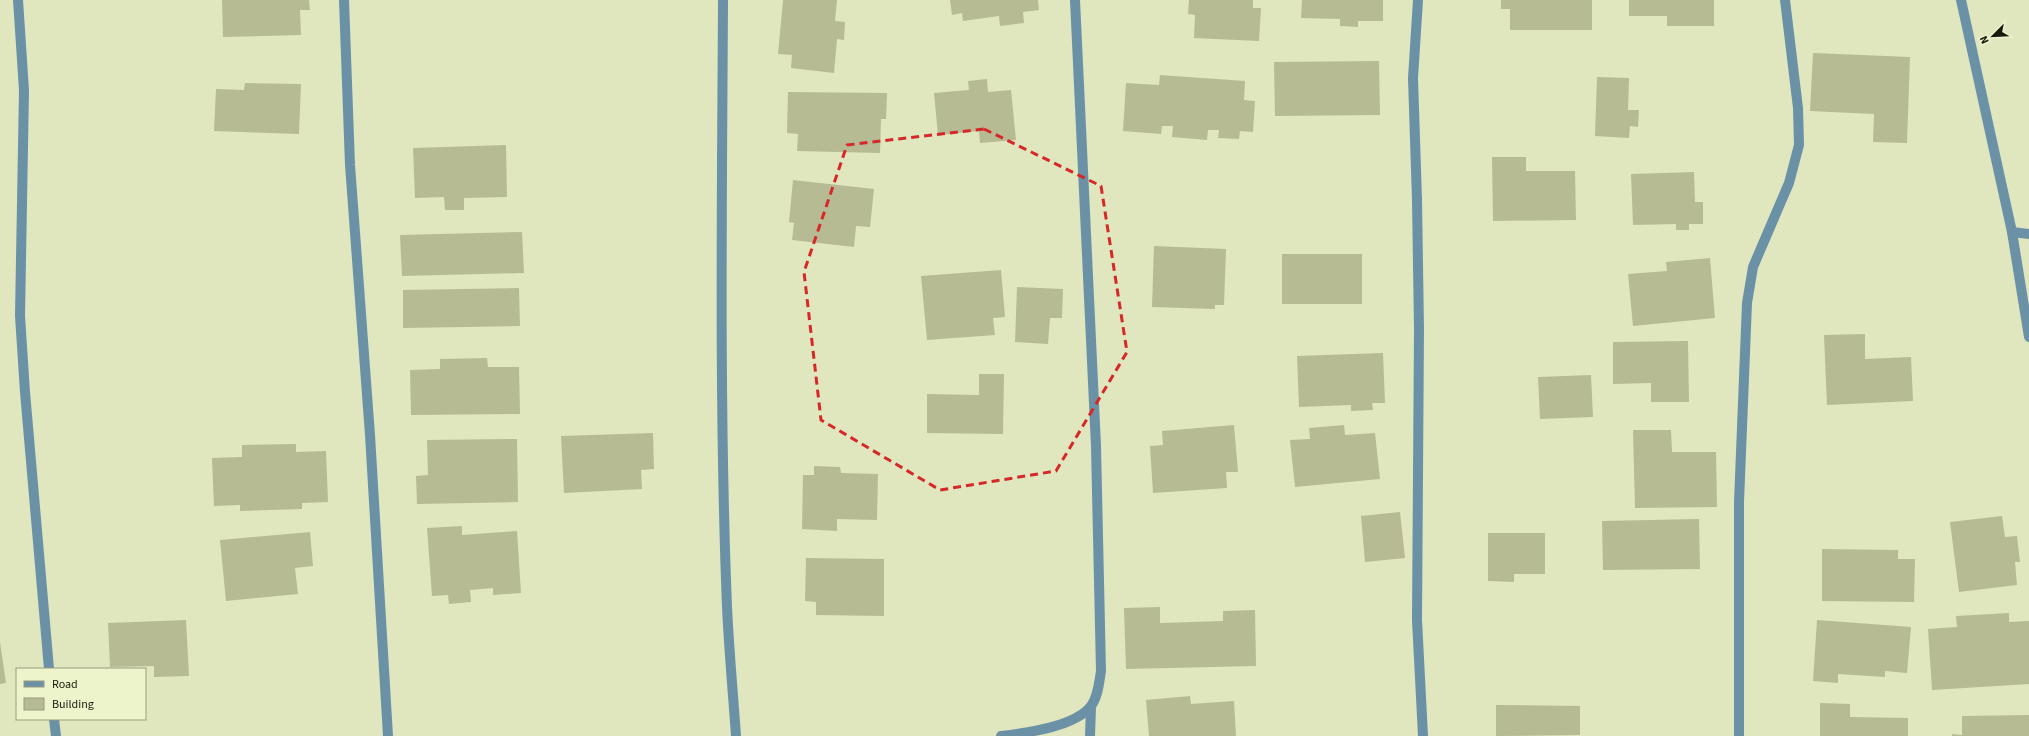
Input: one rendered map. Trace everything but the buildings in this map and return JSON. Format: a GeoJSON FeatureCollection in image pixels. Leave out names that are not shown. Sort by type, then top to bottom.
{"type":"FeatureCollection","features":[{"type":"Feature","properties":{"kind":"street"},"geometry":{"type":"LineString","coordinates":[[18,0],[24,90],[20,316],[25,392],[49,668]]}},
{"type":"Feature","properties":{"kind":"street"},"geometry":{"type":"LineString","coordinates":[[344,0],[350,165],[370,435],[388,736]]}},
{"type":"Feature","properties":{"kind":"street"},"geometry":{"type":"LineString","coordinates":[[723,0],[723,445],[727,608],[736,736]]}},
{"type":"Feature","properties":{"kind":"street"},"geometry":{"type":"LineString","coordinates":[[1001,736],[1055,725],[1082,714],[1090,707],[1096,696],[1102,671],[1096,446],[1075,0]]}},
{"type":"Feature","properties":{"kind":"street"},"geometry":{"type":"LineString","coordinates":[[1418,0],[1413,78],[1419,330],[1417,620],[1423,736]]}},
{"type":"Feature","properties":{"kind":"street"},"geometry":{"type":"LineString","coordinates":[[1739,736],[1739,502],[1747,303],[1753,267],[1789,183],[1799,145],[1798,108],[1784,0]]}},
{"type":"Feature","properties":{"kind":"street"},"geometry":{"type":"LineString","coordinates":[[1961,0],[2012,232],[2029,337]]}},
{"type":"Feature","properties":{"kind":"street"},"geometry":{"type":"LineString","coordinates":[[2012,232],[2029,234]]}},
{"type":"Feature","properties":{"kind":"street"},"geometry":{"type":"LineString","coordinates":[[1090,707],[1090,736]]}},
{"type":"Feature","properties":{"kind":"street"},"geometry":{"type":"LineString","coordinates":[[54,720],[56,736]]}},
{"type":"Feature","properties":{"kind":"highlighted area"},"geometry":{"type":"Polygon","coordinates":[[[984,129],[1101,186],[1127,352],[1056,471],[940,490],[821,420],[804,272],[847,145],[984,129]]]}}]}
